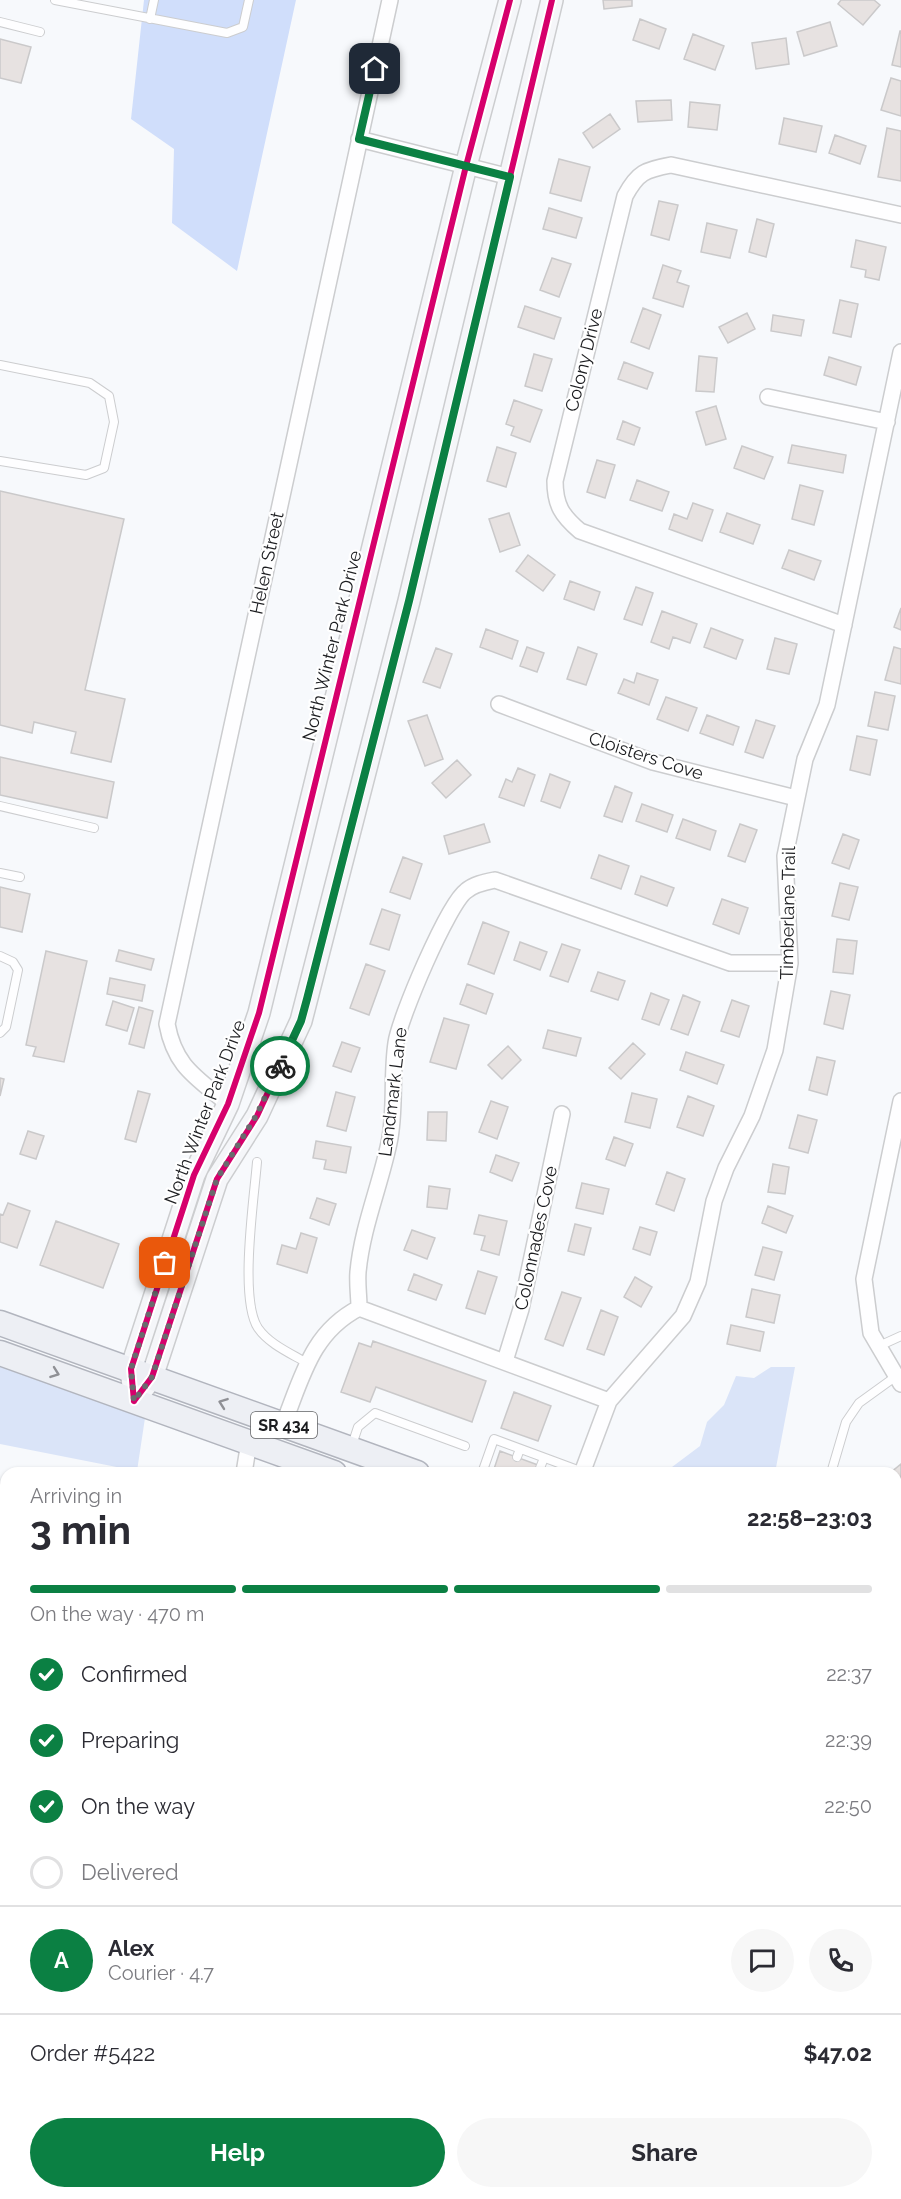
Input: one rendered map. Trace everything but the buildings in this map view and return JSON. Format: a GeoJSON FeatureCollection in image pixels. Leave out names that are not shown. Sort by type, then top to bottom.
{"type":"FeatureCollection","features":[{"type":"Feature","properties":{"kind":"main road","name":"SR 434"},"geometry":{"type":"LineString","coordinates":[[0,1323],[400,1467]]}},
{"type":"Feature","properties":{"kind":"main road","name":"SR 434"},"geometry":{"type":"LineString","coordinates":[[0,1353],[318,1467]]}},
{"type":"Feature","properties":{"kind":"street","name":"Helen Street"},"geometry":{"type":"LineString","coordinates":[[228,1104],[177,1059],[171,1045],[167,1024],[390,0]]}},
{"type":"Feature","properties":{"kind":"street","name":"North Winter Park Drive"},"geometry":{"type":"LineString","coordinates":[[134,1401],[194,1175],[228,1104],[259,1012],[466,166],[510,0]]}},
{"type":"Feature","properties":{"kind":"street","name":"North Winter Park Drive"},"geometry":{"type":"LineString","coordinates":[[142,1373],[217,1179],[256,1116],[301,1021],[409,601],[552,0]]}},
{"type":"Feature","properties":{"kind":"street"},"geometry":{"type":"LineString","coordinates":[[359,139],[510,177]]}},
{"type":"Feature","properties":{"kind":"street","name":"Colony Drive"},"geometry":{"type":"LineString","coordinates":[[844,626],[580,531],[563,516],[555,499],[555,482],[625,196],[634,178],[651,169],[671,165],[901,215]]}},
{"type":"Feature","properties":{"kind":"street","name":"Timberlane Trail"},"geometry":{"type":"LineString","coordinates":[[584,1467],[609,1401],[683,1316],[698,1282],[714,1201],[726,1167],[752,1116],[775,1050],[790,963],[785,856],[805,759],[826,705],[901,352]]}},
{"type":"Feature","properties":{"kind":"street"},"geometry":{"type":"LineString","coordinates":[[768,397],[886,422]]}},
{"type":"Feature","properties":{"kind":"street","name":"Cloisters Cove"},"geometry":{"type":"LineString","coordinates":[[499,704],[653,762],[796,798]]}},
{"type":"Feature","properties":{"kind":"street","name":"Landmark Lane"},"geometry":{"type":"LineString","coordinates":[[359,1308],[358,1275],[361,1250],[390,1141],[396,1043],[404,1010],[451,911],[464,891],[481,883],[495,880],[730,963],[790,963]]}},
{"type":"Feature","properties":{"kind":"street"},"geometry":{"type":"LineString","coordinates":[[898,1380],[870,1333],[864,1279],[898,1133],[901,1101]]}},
{"type":"Feature","properties":{"kind":"street","name":"Colonnades Cove"},"geometry":{"type":"LineString","coordinates":[[505,1360],[520,1309],[562,1114]]}},
{"type":"Feature","properties":{"kind":"street"},"geometry":{"type":"LineString","coordinates":[[283,1425],[315,1347],[340,1318],[359,1308],[505,1360],[609,1401]]}},
{"type":"Feature","properties":{"kind":"street"},"geometry":{"type":"LineString","coordinates":[[245,1467],[249,1442]]}},
{"type":"Feature","properties":{"kind":"lane"},"geometry":{"type":"LineString","coordinates":[[55,0],[227,33],[243,27],[249,0]]}},
{"type":"Feature","properties":{"kind":"lane"},"geometry":{"type":"LineString","coordinates":[[150,19],[154,0]]}},
{"type":"Feature","properties":{"kind":"lane"},"geometry":{"type":"LineString","coordinates":[[0,22],[40,32]]}},
{"type":"Feature","properties":{"kind":"lane"},"geometry":{"type":"LineString","coordinates":[[0,365],[90,383],[109,396],[114,422],[104,468],[86,475],[0,461]]}},
{"type":"Feature","properties":{"kind":"lane"},"geometry":{"type":"LineString","coordinates":[[0,806],[94,828]]}},
{"type":"Feature","properties":{"kind":"lane"},"geometry":{"type":"LineString","coordinates":[[0,873],[20,877]]}},
{"type":"Feature","properties":{"kind":"lane"},"geometry":{"type":"LineString","coordinates":[[0,956],[13,962],[18,969],[6,1027],[0,1033]]}},
{"type":"Feature","properties":{"kind":"lane"},"geometry":{"type":"LineString","coordinates":[[257,1162],[249,1283],[250,1306],[258,1327],[271,1342],[307,1363]]}},
{"type":"Feature","properties":{"kind":"lane"},"geometry":{"type":"LineString","coordinates":[[879,1346],[901,1336]]}},
{"type":"Feature","properties":{"kind":"lane"},"geometry":{"type":"LineString","coordinates":[[833,1467],[846,1422],[859,1403],[898,1380]]}},
{"type":"Feature","properties":{"kind":"lane"},"geometry":{"type":"LineString","coordinates":[[350,1449],[358,1427],[375,1413],[465,1446]]}},
{"type":"Feature","properties":{"kind":"lane"},"geometry":{"type":"LineString","coordinates":[[484,1467],[494,1439],[518,1453],[544,1458],[567,1467]]}},
{"type":"Feature","properties":{"kind":"lane"},"geometry":{"type":"LineString","coordinates":[[540,1467],[544,1458]]}},
{"type":"Feature","properties":{"kind":"shaded area"},"geometry":{"type":"Polygon","coordinates":[[[144,0],[296,0],[237,271],[172,223],[174,149],[131,119],[144,0]]]}},
{"type":"Feature","properties":{"kind":"shaded area"},"geometry":{"type":"Polygon","coordinates":[[[0,1366],[145,1418],[138,1467],[117,1467],[0,1444],[0,1366]]]}},
{"type":"Feature","properties":{"kind":"shaded area"},"geometry":{"type":"Polygon","coordinates":[[[771,1367],[795,1367],[776,1467],[672,1467],[700,1446],[707,1422],[724,1405],[736,1376],[754,1378],[771,1367]]]}},
{"type":"Feature","properties":{"kind":"cycle path"},"geometry":{"type":"LineString","coordinates":[[134,1401],[131,1369],[194,1175],[228,1104],[259,1013],[466,166],[510,0]]}},
{"type":"Feature","properties":{"kind":"cycle path"},"geometry":{"type":"LineString","coordinates":[[134,1401],[152,1377],[217,1179],[257,1116],[301,1021],[409,601],[552,0]]}},
{"type":"Feature","properties":{"kind":"way so far"},"geometry":{"type":"LineString","coordinates":[[165,1263],[131,1369],[134,1401],[152,1377],[217,1179],[256,1116],[280,1066]]}},
{"type":"Feature","properties":{"kind":"route"},"geometry":{"type":"LineString","coordinates":[[280,1066],[301,1021],[307,999],[409,601],[510,177],[359,139],[375,69]]}}]}
